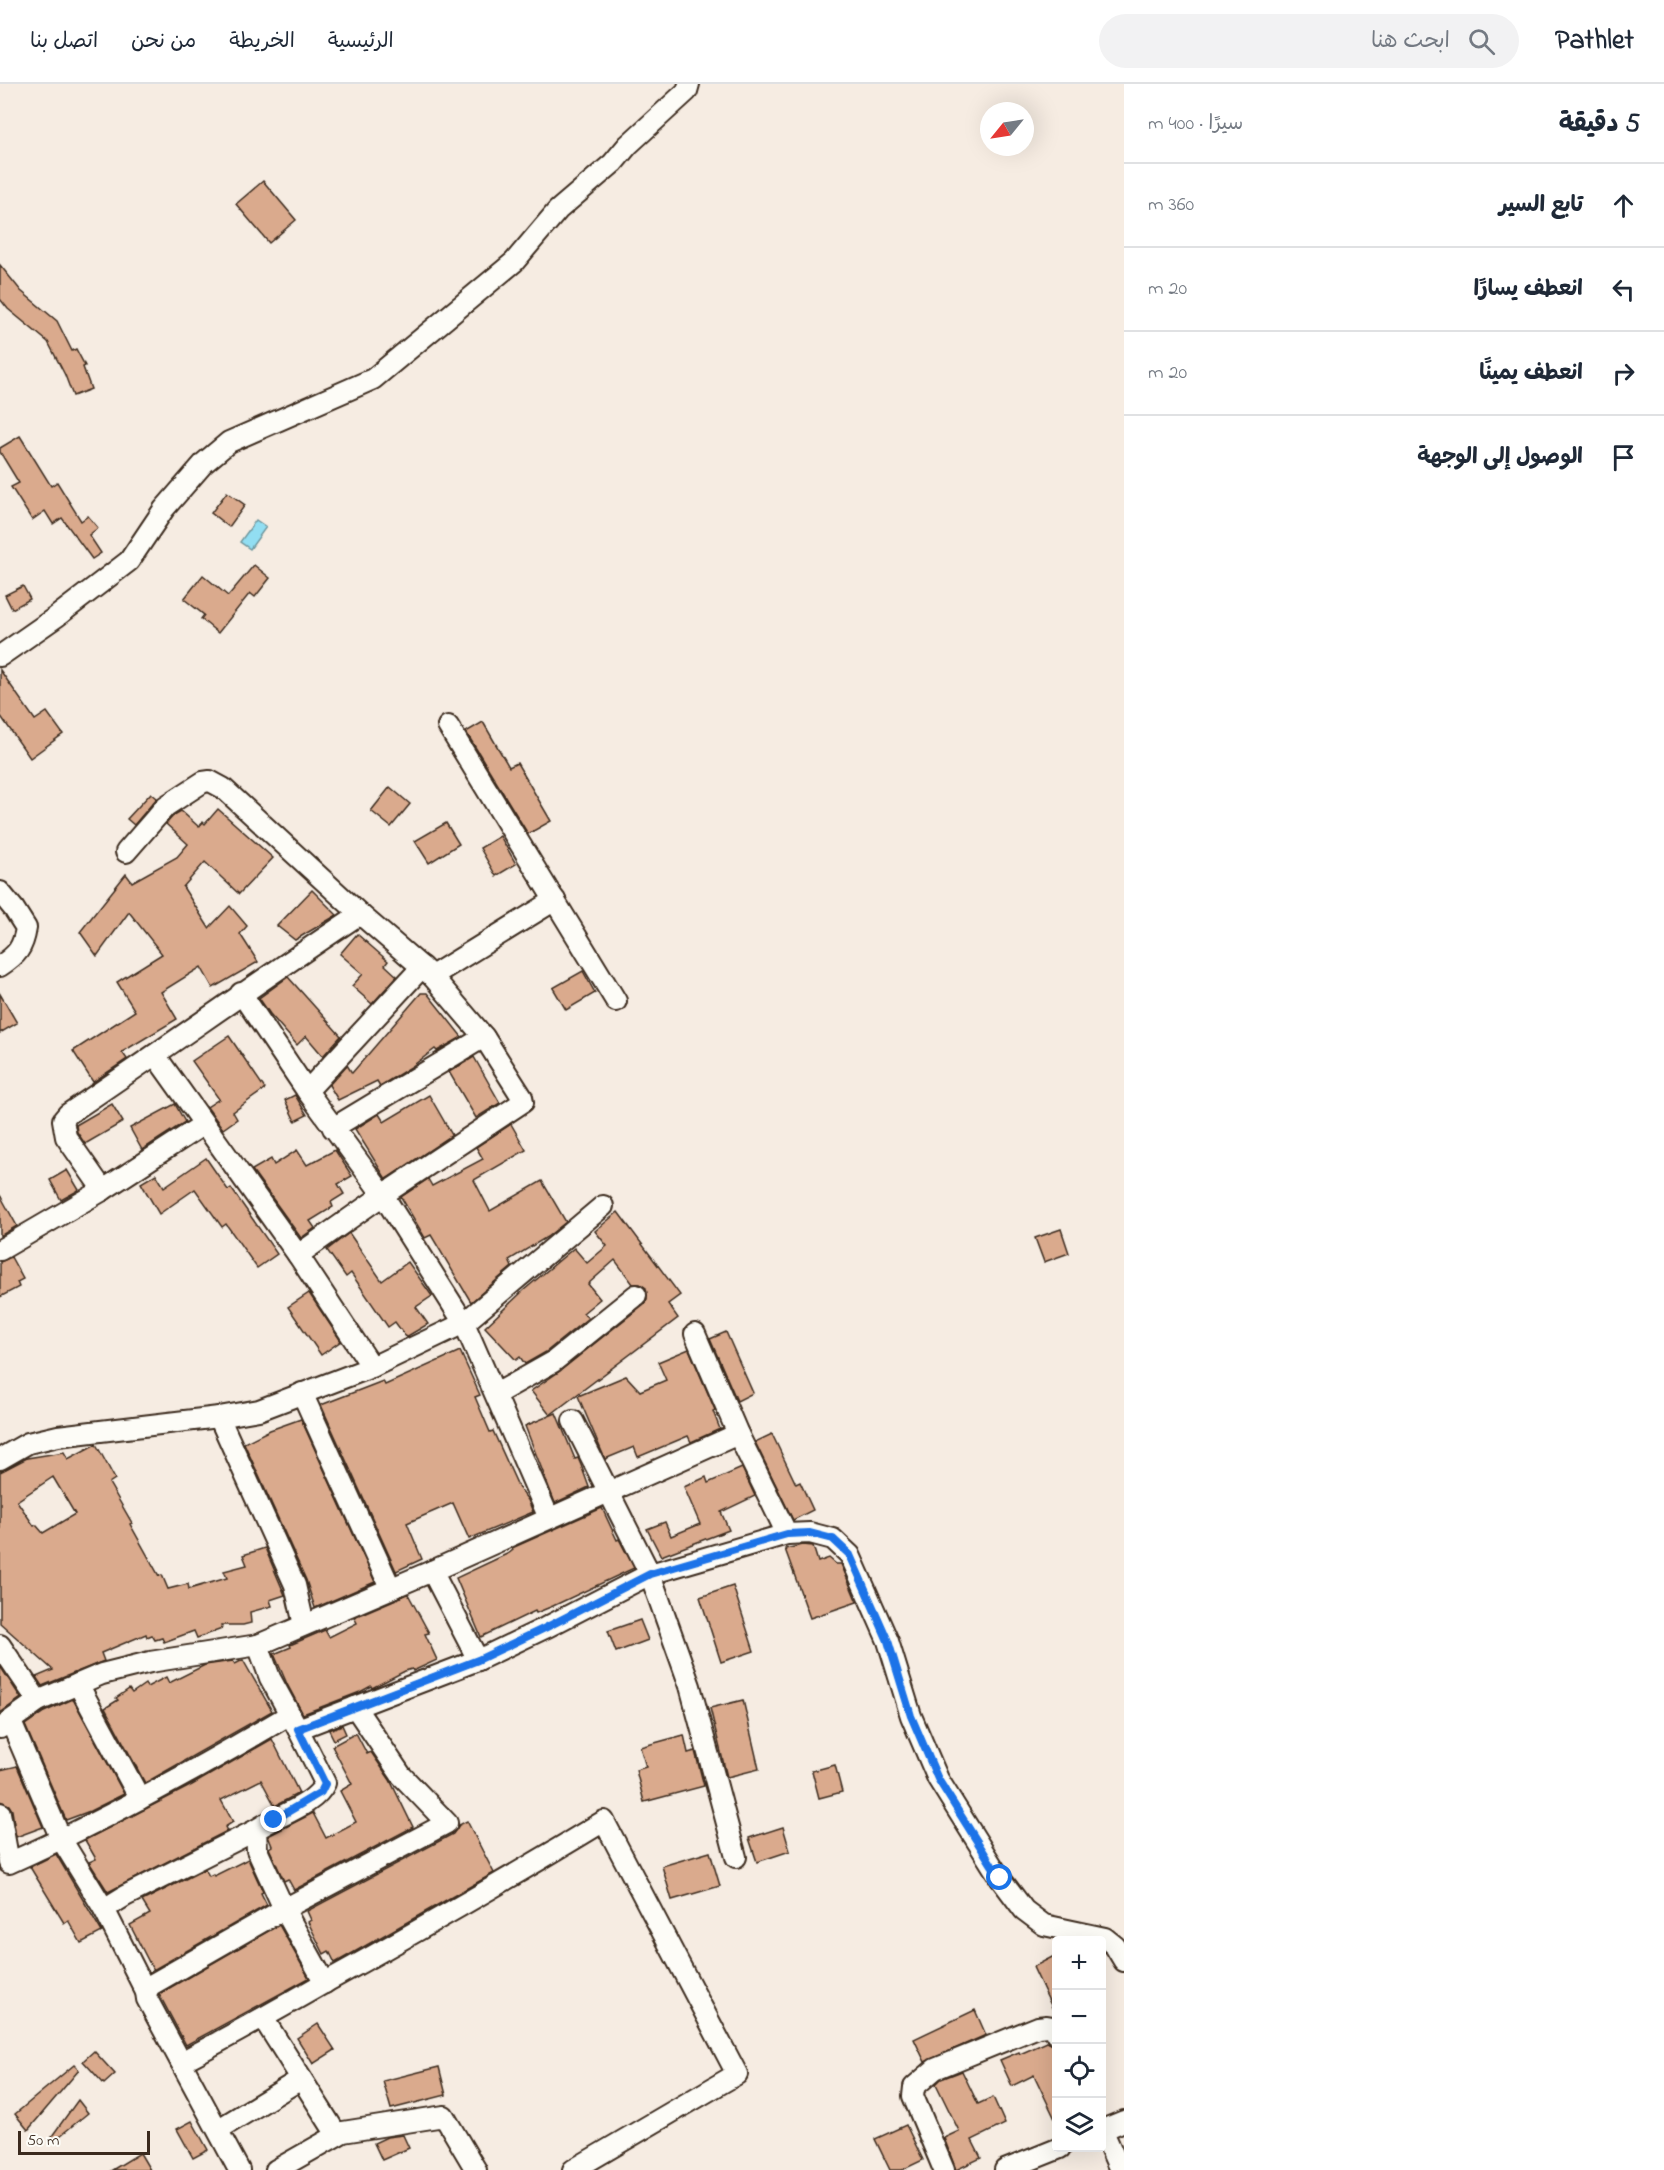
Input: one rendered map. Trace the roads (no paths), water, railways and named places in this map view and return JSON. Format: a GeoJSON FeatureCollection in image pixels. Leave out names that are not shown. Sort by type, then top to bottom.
{"type":"FeatureCollection","features":[{"type":"Feature","properties":{"kind":"street"},"geometry":{"type":"LineString","coordinates":[[0,656],[57,617],[129,561],[164,509],[204,463],[229,442],[373,379],[514,262],[558,210],[612,163],[628,145],[687,91],[689,84]]}},
{"type":"Feature","properties":{"kind":"street"},"geometry":{"type":"LineString","coordinates":[[448,726],[616,1001]]}},
{"type":"Feature","properties":{"kind":"street"},"geometry":{"type":"LineString","coordinates":[[126,852],[166,806],[203,782],[210,781],[222,788],[427,972],[484,1037],[522,1097],[523,1102],[383,1195],[298,1255]]}},
{"type":"Feature","properties":{"kind":"street"},"geometry":{"type":"LineString","coordinates":[[0,892],[26,928],[23,946],[10,960],[0,966]]}},
{"type":"Feature","properties":{"kind":"street"},"geometry":{"type":"LineString","coordinates":[[307,1091],[427,972],[555,900]]}},
{"type":"Feature","properties":{"kind":"street"},"geometry":{"type":"LineString","coordinates":[[103,1190],[66,1137],[62,1127],[63,1120],[68,1114],[241,993],[360,914]]}},
{"type":"Feature","properties":{"kind":"street"},"geometry":{"type":"LineString","coordinates":[[241,993],[333,1128],[383,1195],[464,1323],[549,1518]]}},
{"type":"Feature","properties":{"kind":"street"},"geometry":{"type":"LineString","coordinates":[[333,1128],[484,1037]]}},
{"type":"Feature","properties":{"kind":"street"},"geometry":{"type":"LineString","coordinates":[[155,1055],[298,1255],[372,1367]]}},
{"type":"Feature","properties":{"kind":"street"},"geometry":{"type":"LineString","coordinates":[[0,1250],[103,1190],[204,1124]]}},
{"type":"Feature","properties":{"kind":"street"},"geometry":{"type":"LineString","coordinates":[[0,1459],[28,1443],[58,1436],[219,1417],[259,1410],[372,1367],[464,1323],[603,1206]]}},
{"type":"Feature","properties":{"kind":"street"},"geometry":{"type":"LineString","coordinates":[[496,1395],[553,1362],[636,1295]]}},
{"type":"Feature","properties":{"kind":"street"},"geometry":{"type":"LineString","coordinates":[[694,1334],[738,1434],[787,1534]]}},
{"type":"Feature","properties":{"kind":"street"},"geometry":{"type":"LineString","coordinates":[[302,1394],[390,1587]]}},
{"type":"Feature","properties":{"kind":"street"},"geometry":{"type":"LineString","coordinates":[[219,1417],[295,1586],[304,1625]]}},
{"type":"Feature","properties":{"kind":"street"},"geometry":{"type":"LineString","coordinates":[[573,1421],[650,1574],[690,1686],[735,1857]]}},
{"type":"Feature","properties":{"kind":"street"},"geometry":{"type":"LineString","coordinates":[[239,2170],[147,1999],[146,1992],[104,1910],[61,1839],[5,1725],[38,1701],[102,1674],[150,1662],[258,1645],[738,1434]]}},
{"type":"Feature","properties":{"kind":"street"},"geometry":{"type":"LineString","coordinates":[[0,1813],[4,1863],[61,1839],[293,1722],[355,1707],[478,1660],[650,1574],[787,1534],[810,1533],[833,1539],[850,1555],[888,1641],[911,1716],[938,1779],[1000,1878],[1024,1910],[1044,1925],[1104,1938],[1115,1946],[1124,1961]]}},
{"type":"Feature","properties":{"kind":"street"},"geometry":{"type":"LineString","coordinates":[[432,1570],[478,1660]]}},
{"type":"Feature","properties":{"kind":"street"},"geometry":{"type":"LineString","coordinates":[[0,1645],[38,1701]]}},
{"type":"Feature","properties":{"kind":"street"},"geometry":{"type":"LineString","coordinates":[[104,1910],[125,1896],[256,1830],[321,1792],[325,1784],[270,1678],[258,1645]]}},
{"type":"Feature","properties":{"kind":"street"},"geometry":{"type":"LineString","coordinates":[[78,1684],[140,1799]]}},
{"type":"Feature","properties":{"kind":"street"},"geometry":{"type":"LineString","coordinates":[[146,1992],[151,1985],[285,1909],[447,1822],[401,1774],[355,1707]]}},
{"type":"Feature","properties":{"kind":"street"},"geometry":{"type":"LineString","coordinates":[[181,2062],[495,1887],[604,1821],[737,2074],[573,2170]]}},
{"type":"Feature","properties":{"kind":"street"},"geometry":{"type":"LineString","coordinates":[[256,1830],[257,1850],[324,1983]]}},
{"type":"Feature","properties":{"kind":"street"},"geometry":{"type":"LineString","coordinates":[[262,2018],[337,2135]]}},
{"type":"Feature","properties":{"kind":"street"},"geometry":{"type":"LineString","coordinates":[[944,2170],[913,2096],[914,2087],[935,2069],[1038,2027],[1052,2027]]}},
{"type":"Feature","properties":{"kind":"street"},"geometry":{"type":"LineString","coordinates":[[219,2130],[301,2079]]}},
{"type":"Feature","properties":{"kind":"street"},"geometry":{"type":"LineString","coordinates":[[276,2170],[343,2132],[444,2116],[476,2170]]}},
{"type":"Feature","properties":{"kind":"street"},"geometry":{"type":"LineString","coordinates":[[1106,2128],[1124,2121]]}},
{"type":"Feature","properties":{"kind":"street"},"geometry":{"type":"LineString","coordinates":[[1106,2139],[1120,2170]]}},
{"type":"Feature","properties":{"kind":"street"},"geometry":{"type":"LineString","coordinates":[[1005,2170],[1052,2151]]}},
{"type":"Feature","properties":{"kind":"water"},"geometry":{"type":"Polygon","coordinates":[[[256,520],[266,527],[250,549],[240,542],[256,520]]]}}]}
